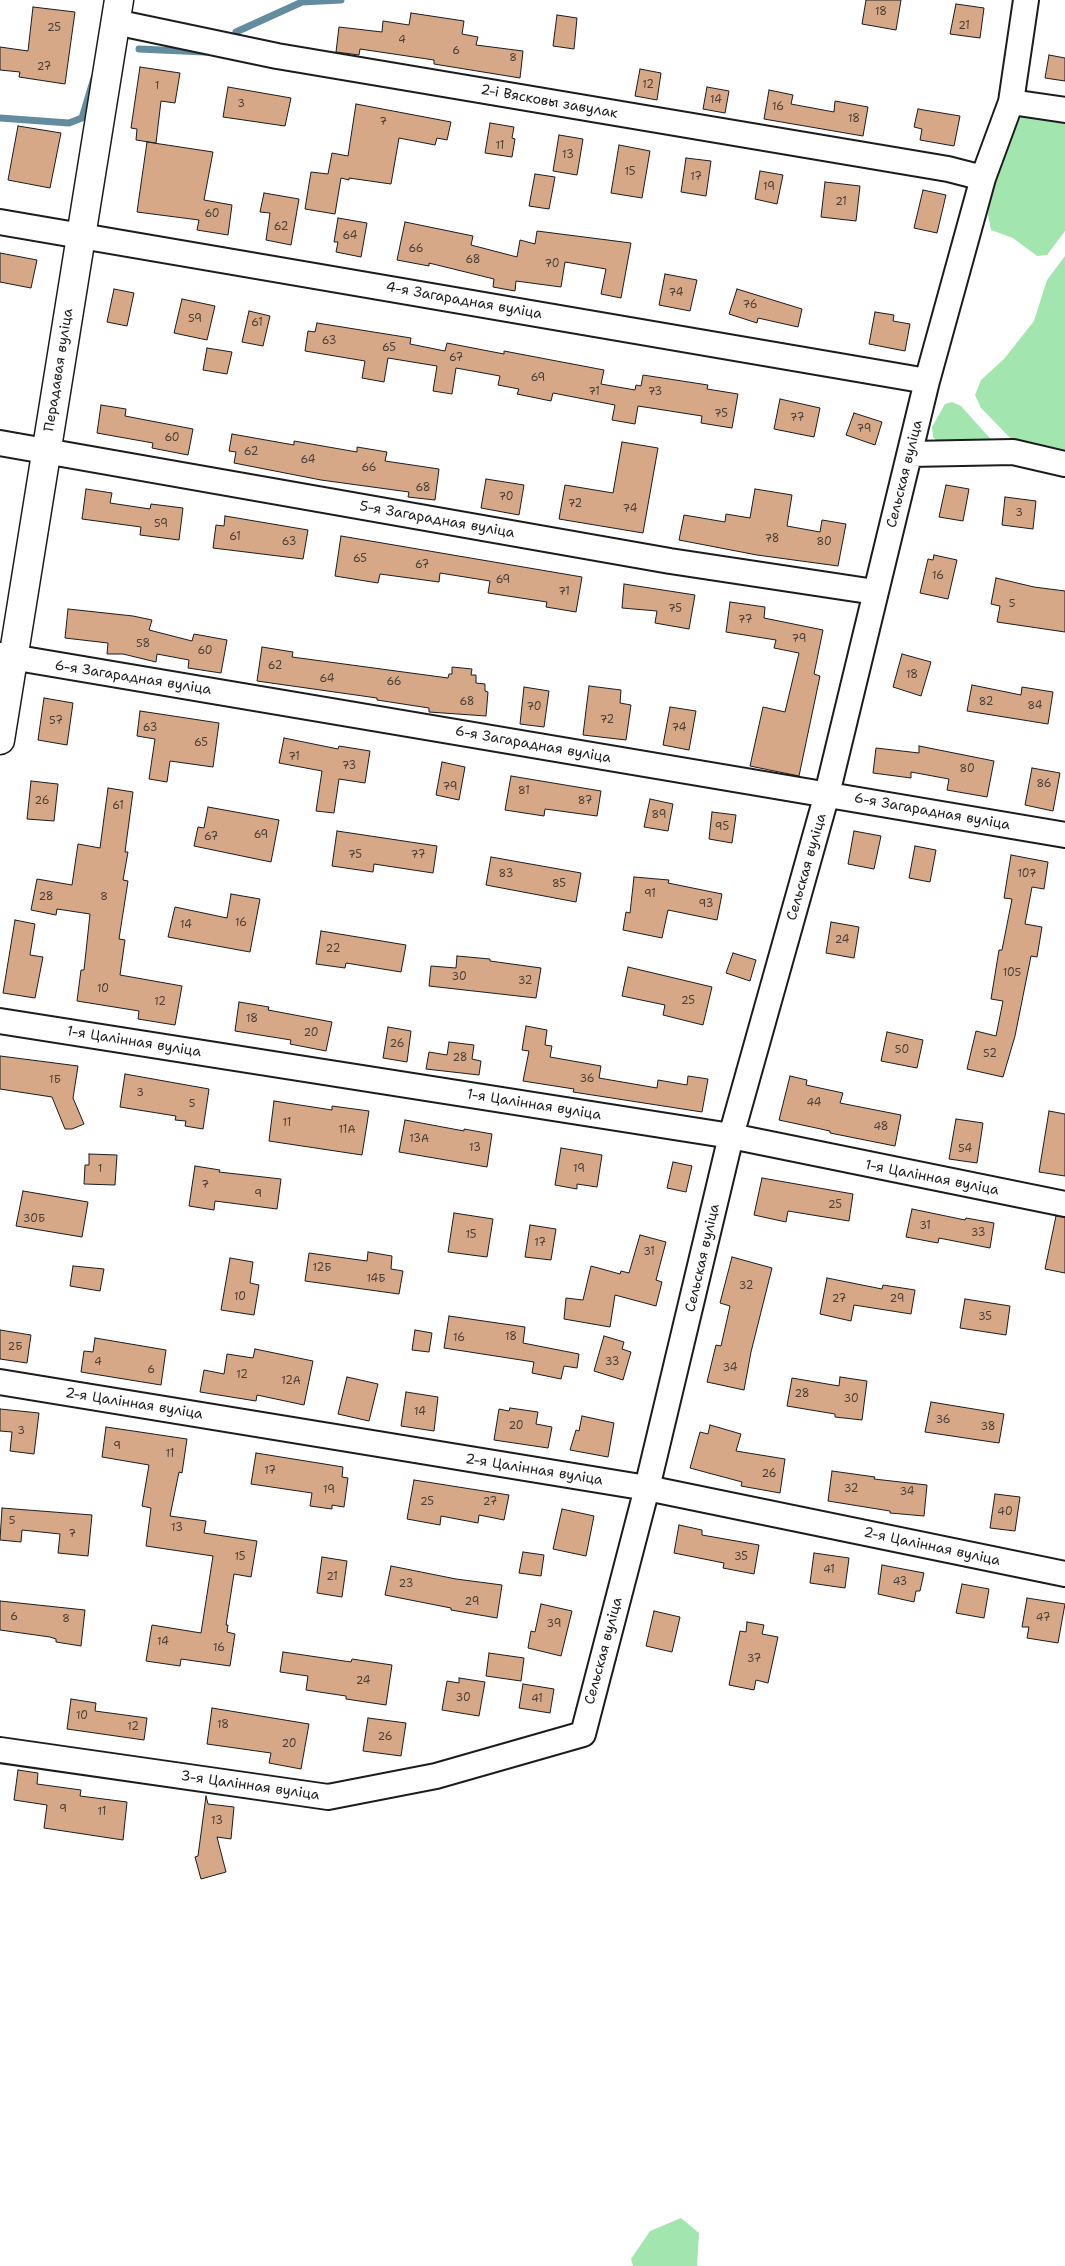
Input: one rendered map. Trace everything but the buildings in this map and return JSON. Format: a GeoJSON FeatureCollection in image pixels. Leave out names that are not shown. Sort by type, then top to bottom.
{"type":"FeatureCollection","features":[{"type":"Feature","properties":{"kind":"street","name":"Сельская вуліца"},"geometry":{"type":"LineString","coordinates":[[583,1734],[647,1488],[732,1136],[827,794],[927,381],[984,178],[1011,102],[1026,0]]}},
{"type":"Feature","properties":{"kind":"street","name":"2-і Вясковы завулак"},"geometry":{"type":"LineString","coordinates":[[117,11],[277,56],[948,169],[984,178]]}},
{"type":"Feature","properties":{"kind":"street","name":"Перадавая вуліца"},"geometry":{"type":"LineString","coordinates":[[0,740],[7,657],[46,451],[117,11]]}},
{"type":"Feature","properties":{"kind":"street"},"geometry":{"type":"LineString","coordinates":[[1011,102],[1065,110]]}},
{"type":"Feature","properties":{"kind":"street","name":"4-я Загарадная вуліца"},"geometry":{"type":"LineString","coordinates":[[0,222],[927,381]]}},
{"type":"Feature","properties":{"kind":"street","name":"5-я Загарадная вуліца"},"geometry":{"type":"LineString","coordinates":[[0,443],[670,561],[875,592]]}},
{"type":"Feature","properties":{"kind":"street"},"geometry":{"type":"LineString","coordinates":[[910,454],[1014,452],[1065,464]]}},
{"type":"Feature","properties":{"kind":"street","name":"6-я Загарадная вуліца"},"geometry":{"type":"LineString","coordinates":[[7,657],[1065,835]]}},
{"type":"Feature","properties":{"kind":"street","name":"1-я Цалінная вуліца"},"geometry":{"type":"LineString","coordinates":[[0,1021],[732,1136],[1065,1204]]}},
{"type":"Feature","properties":{"kind":"street","name":"2-я Цалінная вуліца"},"geometry":{"type":"LineString","coordinates":[[0,1382],[647,1488],[1065,1574]]}},
{"type":"Feature","properties":{"kind":"street","name":"3-я Цалінная вуліца"},"geometry":{"type":"LineString","coordinates":[[0,1750],[328,1797],[436,1776],[583,1734]]}},
{"type":"Feature","properties":{"kind":"green space"},"geometry":{"type":"Polygon","coordinates":[[[1021,115],[1065,118],[1065,231],[1047,255],[1037,256],[1013,238],[991,230],[988,215],[992,179],[1009,126],[1021,115]]]}},
{"type":"Feature","properties":{"kind":"green space"},"geometry":{"type":"Polygon","coordinates":[[[1065,256],[1065,456],[1018,446],[981,408],[975,395],[981,380],[1004,359],[1034,321],[1047,280],[1065,256]]]}},
{"type":"Feature","properties":{"kind":"green space"},"geometry":{"type":"Polygon","coordinates":[[[952,402],[961,406],[996,445],[940,444],[933,437],[932,427],[945,404],[952,402]]]}},
{"type":"Feature","properties":{"kind":"green space"},"geometry":{"type":"Polygon","coordinates":[[[681,2218],[699,2233],[697,2266],[633,2266],[631,2259],[650,2231],[681,2218]]]}},
{"type":"Feature","properties":{"kind":"waterway"},"geometry":{"type":"LineString","coordinates":[[236,32],[302,2],[341,0]]}},
{"type":"Feature","properties":{"kind":"waterway"},"geometry":{"type":"LineString","coordinates":[[139,49],[205,52]]}},
{"type":"Feature","properties":{"kind":"waterway"},"geometry":{"type":"LineString","coordinates":[[0,118],[69,123],[82,118],[94,78]]}}]}
